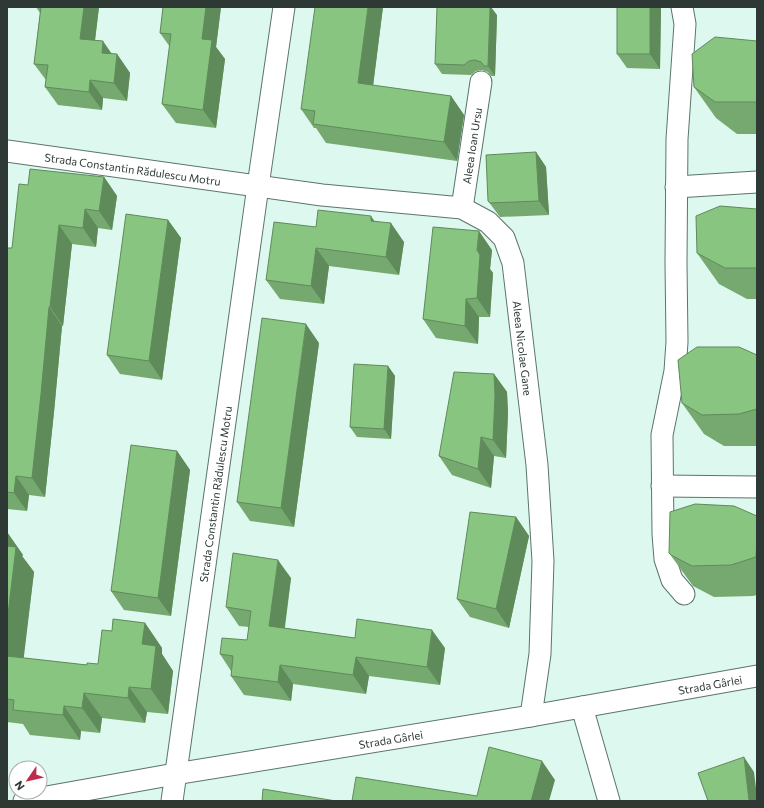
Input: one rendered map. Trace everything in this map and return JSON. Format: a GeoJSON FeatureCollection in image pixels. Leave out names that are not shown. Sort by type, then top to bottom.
{"type":"FeatureCollection","features":[{"type":"Feature","properties":{"kind":"street","name":"Strada Constantin Rădulescu Motru"},"geometry":{"type":"LineString","coordinates":[[172,801],[284,7]]}},
{"type":"Feature","properties":{"kind":"street"},"geometry":{"type":"LineString","coordinates":[[682,7],[685,24],[677,139],[676,187],[677,342],[675,371],[662,435],[662,486],[665,559],[672,580],[684,594]]}},
{"type":"Feature","properties":{"kind":"street","name":"Aleea Ioan Ursu"},"geometry":{"type":"LineString","coordinates":[[462,208],[481,82]]}},
{"type":"Feature","properties":{"kind":"street","name":"Strada Constantin Rădulescu Motru"},"geometry":{"type":"LineString","coordinates":[[7,151],[258,186]]}},
{"type":"Feature","properties":{"kind":"street"},"geometry":{"type":"LineString","coordinates":[[676,187],[757,182]]}},
{"type":"Feature","properties":{"kind":"street","name":"Aleea Nicolae Gane"},"geometry":{"type":"LineString","coordinates":[[258,186],[322,196],[462,208],[488,222],[504,238],[512,263],[537,464],[544,561],[540,654],[531,716]]}},
{"type":"Feature","properties":{"kind":"street"},"geometry":{"type":"LineString","coordinates":[[662,486],[757,487]]}},
{"type":"Feature","properties":{"kind":"street","name":"Strada Gârlei"},"geometry":{"type":"LineString","coordinates":[[48,798],[176,774],[531,716],[757,676]]}},
{"type":"Feature","properties":{"kind":"street"},"geometry":{"type":"LineString","coordinates":[[582,707],[609,801]]}},
{"type":"Feature","properties":{"kind":"building"},"geometry":{"type":"Polygon","coordinates":[[[41,7],[84,7],[80,39],[103,41],[102,53],[117,54],[114,83],[90,80],[89,92],[45,87],[48,65],[34,64],[41,7]]]}},
{"type":"Feature","properties":{"kind":"building"},"geometry":{"type":"Polygon","coordinates":[[[163,7],[206,7],[202,39],[212,40],[203,110],[162,104],[171,34],[160,33],[163,7]]]}},
{"type":"Feature","properties":{"kind":"building"},"geometry":{"type":"Polygon","coordinates":[[[315,7],[368,7],[358,83],[451,96],[444,142],[313,124],[315,111],[301,109],[315,7]]]}},
{"type":"Feature","properties":{"kind":"building"},"geometry":{"type":"Polygon","coordinates":[[[437,7],[490,7],[488,66],[484,66],[481,62],[475,60],[469,61],[464,65],[435,64],[437,7]]]}},
{"type":"Feature","properties":{"kind":"building"},"geometry":{"type":"Polygon","coordinates":[[[617,7],[650,7],[650,54],[617,54],[617,7]]]}},
{"type":"Feature","properties":{"kind":"building"},"geometry":{"type":"Polygon","coordinates":[[[715,37],[757,41],[757,102],[715,102],[694,87],[692,54],[715,37]]]}},
{"type":"Feature","properties":{"kind":"building"},"geometry":{"type":"Polygon","coordinates":[[[536,152],[539,201],[490,203],[488,201],[486,155],[536,152]]]}},
{"type":"Feature","properties":{"kind":"building"},"geometry":{"type":"Polygon","coordinates":[[[30,169],[104,177],[99,211],[85,209],[83,228],[59,225],[49,307],[32,478],[16,476],[14,493],[7,492],[7,248],[12,248],[19,184],[28,185],[30,169]]]}},
{"type":"Feature","properties":{"kind":"building"},"geometry":{"type":"Polygon","coordinates":[[[720,206],[757,209],[757,268],[725,268],[697,253],[696,216],[720,206]]]}},
{"type":"Feature","properties":{"kind":"building"},"geometry":{"type":"Polygon","coordinates":[[[318,210],[371,216],[371,221],[391,223],[386,257],[316,248],[311,286],[266,280],[274,222],[316,227],[318,210]]]}},
{"type":"Feature","properties":{"kind":"building"},"geometry":{"type":"Polygon","coordinates":[[[126,214],[168,220],[149,361],[107,355],[126,214]]]}},
{"type":"Feature","properties":{"kind":"building"},"geometry":{"type":"Polygon","coordinates":[[[433,227],[479,231],[477,250],[480,255],[477,298],[466,299],[465,326],[423,319],[433,227]]]}},
{"type":"Feature","properties":{"kind":"building"},"geometry":{"type":"Polygon","coordinates":[[[262,318],[306,324],[281,508],[237,502],[262,318]]]}},
{"type":"Feature","properties":{"kind":"building"},"geometry":{"type":"Polygon","coordinates":[[[697,347],[739,347],[757,355],[757,409],[739,414],[702,415],[682,403],[678,360],[697,347]]]}},
{"type":"Feature","properties":{"kind":"building"},"geometry":{"type":"Polygon","coordinates":[[[354,364],[388,366],[384,429],[350,427],[354,364]]]}},
{"type":"Feature","properties":{"kind":"building"},"geometry":{"type":"Polygon","coordinates":[[[454,372],[494,374],[495,395],[493,440],[481,437],[478,469],[439,456],[454,372]]]}},
{"type":"Feature","properties":{"kind":"building"},"geometry":{"type":"Polygon","coordinates":[[[131,445],[177,451],[158,598],[111,591],[131,445]]]}},
{"type":"Feature","properties":{"kind":"building"},"geometry":{"type":"Polygon","coordinates":[[[695,504],[734,506],[757,516],[756,557],[731,565],[692,566],[671,555],[669,553],[670,512],[695,504]]]}},
{"type":"Feature","properties":{"kind":"building"},"geometry":{"type":"Polygon","coordinates":[[[470,512],[516,517],[496,609],[457,599],[470,512]]]}},
{"type":"Feature","properties":{"kind":"building"},"geometry":{"type":"Polygon","coordinates":[[[7,546],[16,547],[7,623],[7,546]]]}},
{"type":"Feature","properties":{"kind":"building"},"geometry":{"type":"Polygon","coordinates":[[[233,553],[278,560],[269,626],[355,638],[357,619],[432,630],[427,667],[356,657],[353,675],[280,665],[278,682],[231,676],[233,656],[220,654],[222,638],[247,640],[251,611],[226,607],[233,553]]]}},
{"type":"Feature","properties":{"kind":"building"},"geometry":{"type":"Polygon","coordinates":[[[113,619],[145,623],[142,644],[156,646],[151,689],[129,687],[128,698],[84,693],[82,708],[64,706],[63,715],[13,710],[14,700],[7,699],[7,656],[87,665],[87,663],[98,664],[102,630],[112,631],[113,619]]]}},
{"type":"Feature","properties":{"kind":"building"},"geometry":{"type":"Polygon","coordinates":[[[489,747],[542,761],[531,801],[352,801],[356,777],[477,796],[489,747]]]}},
{"type":"Feature","properties":{"kind":"building"},"geometry":{"type":"Polygon","coordinates":[[[744,757],[749,801],[708,801],[698,773],[744,757]]]}},
{"type":"Feature","properties":{"kind":"building"},"geometry":{"type":"Polygon","coordinates":[[[263,789],[336,801],[262,801],[263,789]]]}}]}
